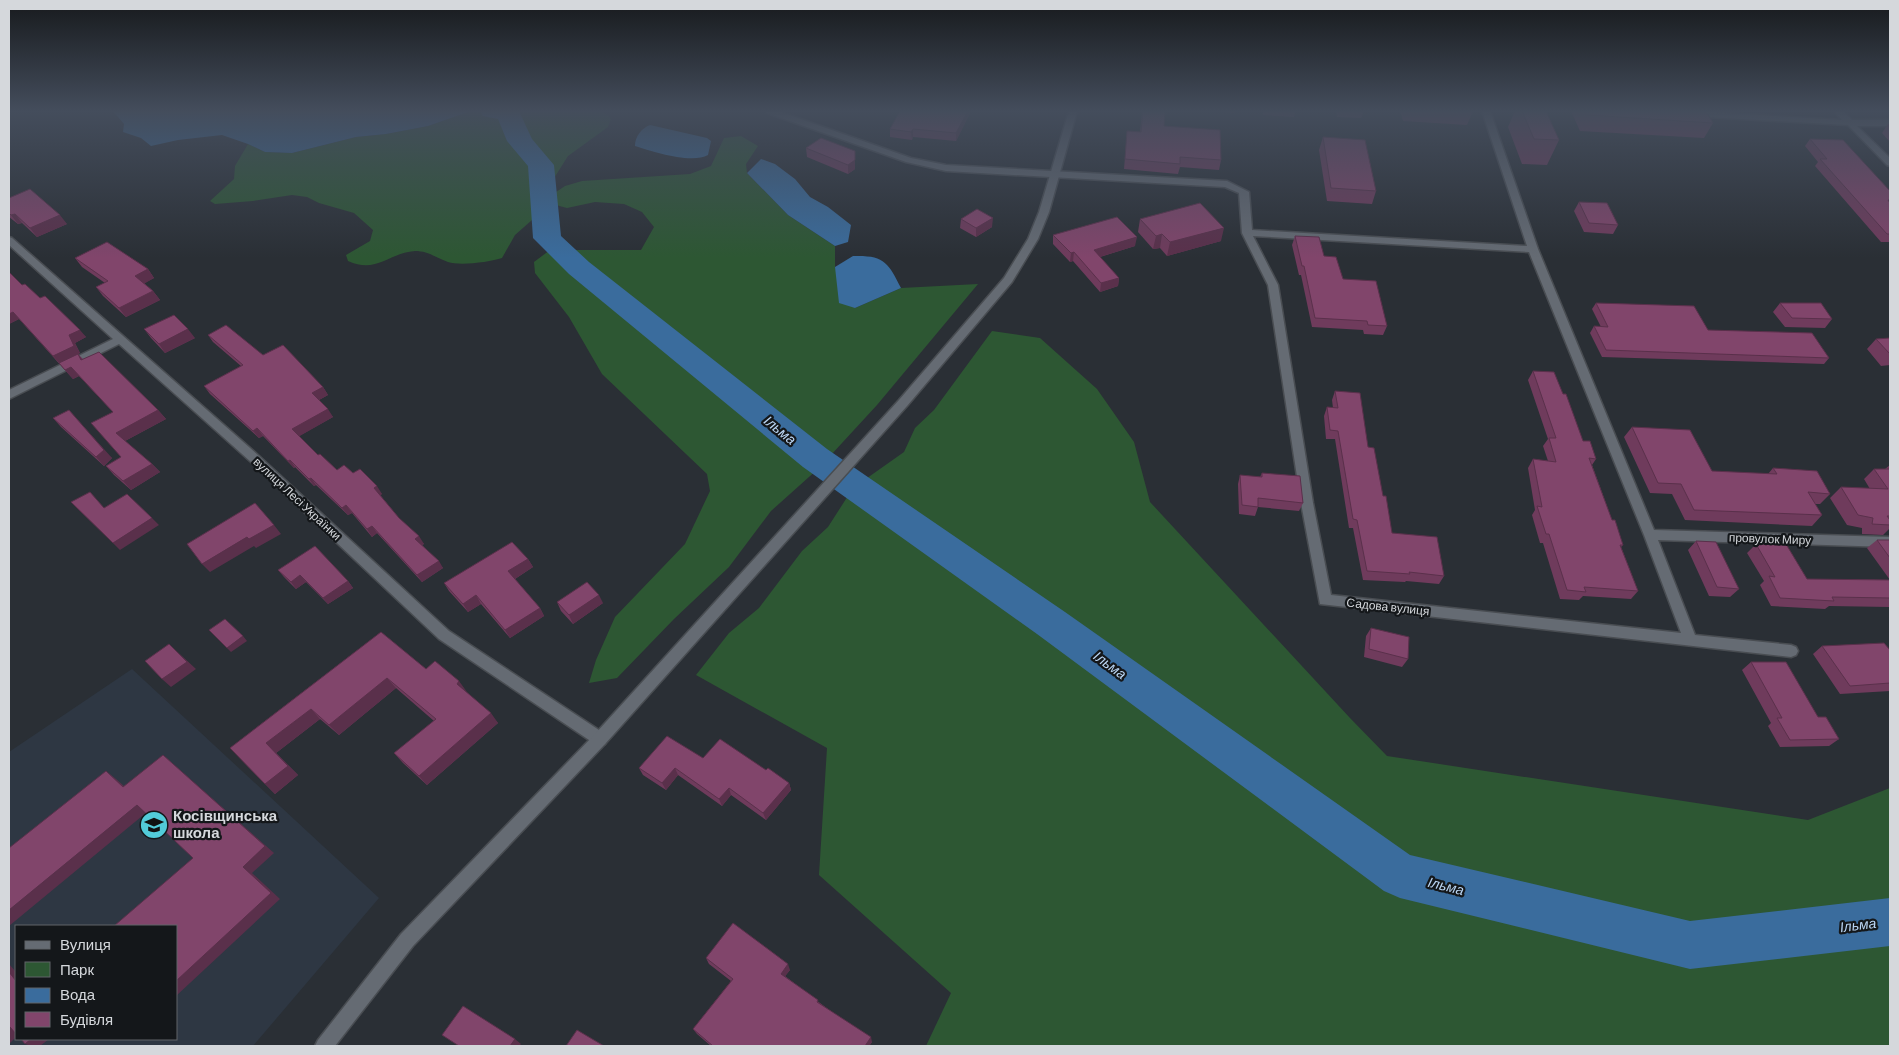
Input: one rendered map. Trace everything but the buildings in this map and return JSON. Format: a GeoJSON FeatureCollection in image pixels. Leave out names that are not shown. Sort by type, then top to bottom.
{"type":"FeatureCollection","features":[{"type":"Feature","properties":{"kind":"street"},"geometry":{"type":"LineString","coordinates":[[909,160],[946,168],[1008,173],[1227,184],[1244,192],[1247,233],[1533,248]]}},
{"type":"Feature","properties":{"kind":"street"},"geometry":{"type":"LineString","coordinates":[[324,1046],[407,940],[600,739],[903,404],[1008,280],[1033,238],[1044,212],[1058,160]]}},
{"type":"Feature","properties":{"kind":"street"},"geometry":{"type":"LineString","coordinates":[[1503,160],[1533,248],[1691,641],[1791,651]]}},
{"type":"Feature","properties":{"kind":"street","name":"Садова вулиця"},"geometry":{"type":"LineString","coordinates":[[1247,233],[1273,285],[1307,503],[1325,600],[1691,641]]}},
{"type":"Feature","properties":{"kind":"street","name":"вулиця Лесі Українки"},"geometry":{"type":"LineString","coordinates":[[9,240],[255,459],[444,635],[600,739]]}},
{"type":"Feature","properties":{"kind":"street"},"geometry":{"type":"LineString","coordinates":[[9,395],[121,339]]}},
{"type":"Feature","properties":{"kind":"street","name":"провулок Миру"},"geometry":{"type":"LineString","coordinates":[[1650,535],[1890,542]]}},
{"type":"Feature","properties":{"kind":"shaded area","name":"Косівщинська школа"},"geometry":{"type":"Polygon","coordinates":[[[132,669],[379,898],[253,1046],[9,1046],[9,752],[132,669]]]}},
{"type":"Feature","properties":{"kind":"green space"},"geometry":{"type":"Polygon","coordinates":[[[238,160],[565,160],[534,210],[532,220],[515,235],[502,258],[460,264],[420,251],[397,255],[375,264],[358,264],[348,261],[346,255],[370,241],[373,230],[354,213],[319,203],[307,197],[292,195],[215,204],[210,201],[234,179],[235,166],[238,160]]]}},
{"type":"Feature","properties":{"kind":"green space"},"geometry":{"type":"Polygon","coordinates":[[[714,160],[749,160],[746,164],[747,173],[788,215],[835,246],[835,267],[855,308],[901,288],[978,284],[877,405],[819,468],[771,511],[729,567],[674,619],[617,678],[589,683],[596,660],[615,617],[685,544],[710,491],[707,474],[602,374],[569,317],[535,273],[534,262],[550,250],[641,250],[654,227],[642,212],[624,204],[595,202],[567,208],[552,204],[553,194],[565,186],[582,181],[690,174],[711,166],[714,160]]]}},
{"type":"Feature","properties":{"kind":"green space"},"geometry":{"type":"Polygon","coordinates":[[[992,331],[1040,338],[1097,389],[1134,442],[1150,502],[1387,756],[1808,820],[1890,788],[1890,1046],[926,1046],[951,993],[819,875],[827,748],[696,675],[729,633],[759,608],[802,551],[828,527],[853,488],[904,452],[915,428],[934,410],[992,331]]]}},
{"type":"Feature","properties":{"kind":"water"},"geometry":{"type":"Polygon","coordinates":[[[760,160],[775,164],[795,179],[810,197],[828,207],[851,225],[848,242],[835,246],[788,215],[747,173],[760,160]]]}},
{"type":"Feature","properties":{"kind":"water"},"geometry":{"type":"Polygon","coordinates":[[[853,256],[872,257],[884,262],[901,288],[855,308],[839,303],[835,267],[853,256]]]}},
{"type":"Feature","properties":{"kind":"waterway","name":"Ільма"},"geometry":{"type":"LineString","coordinates":[[537,160],[541,165],[547,238],[579,268],[815,458],[1051,623],[1400,875],[1690,945],[1890,922]]}},
{"type":"Feature","properties":{"kind":"place","name":"Косівщинська школа"},"geometry":{"type":"Point","coordinates":[154,825]}}]}
